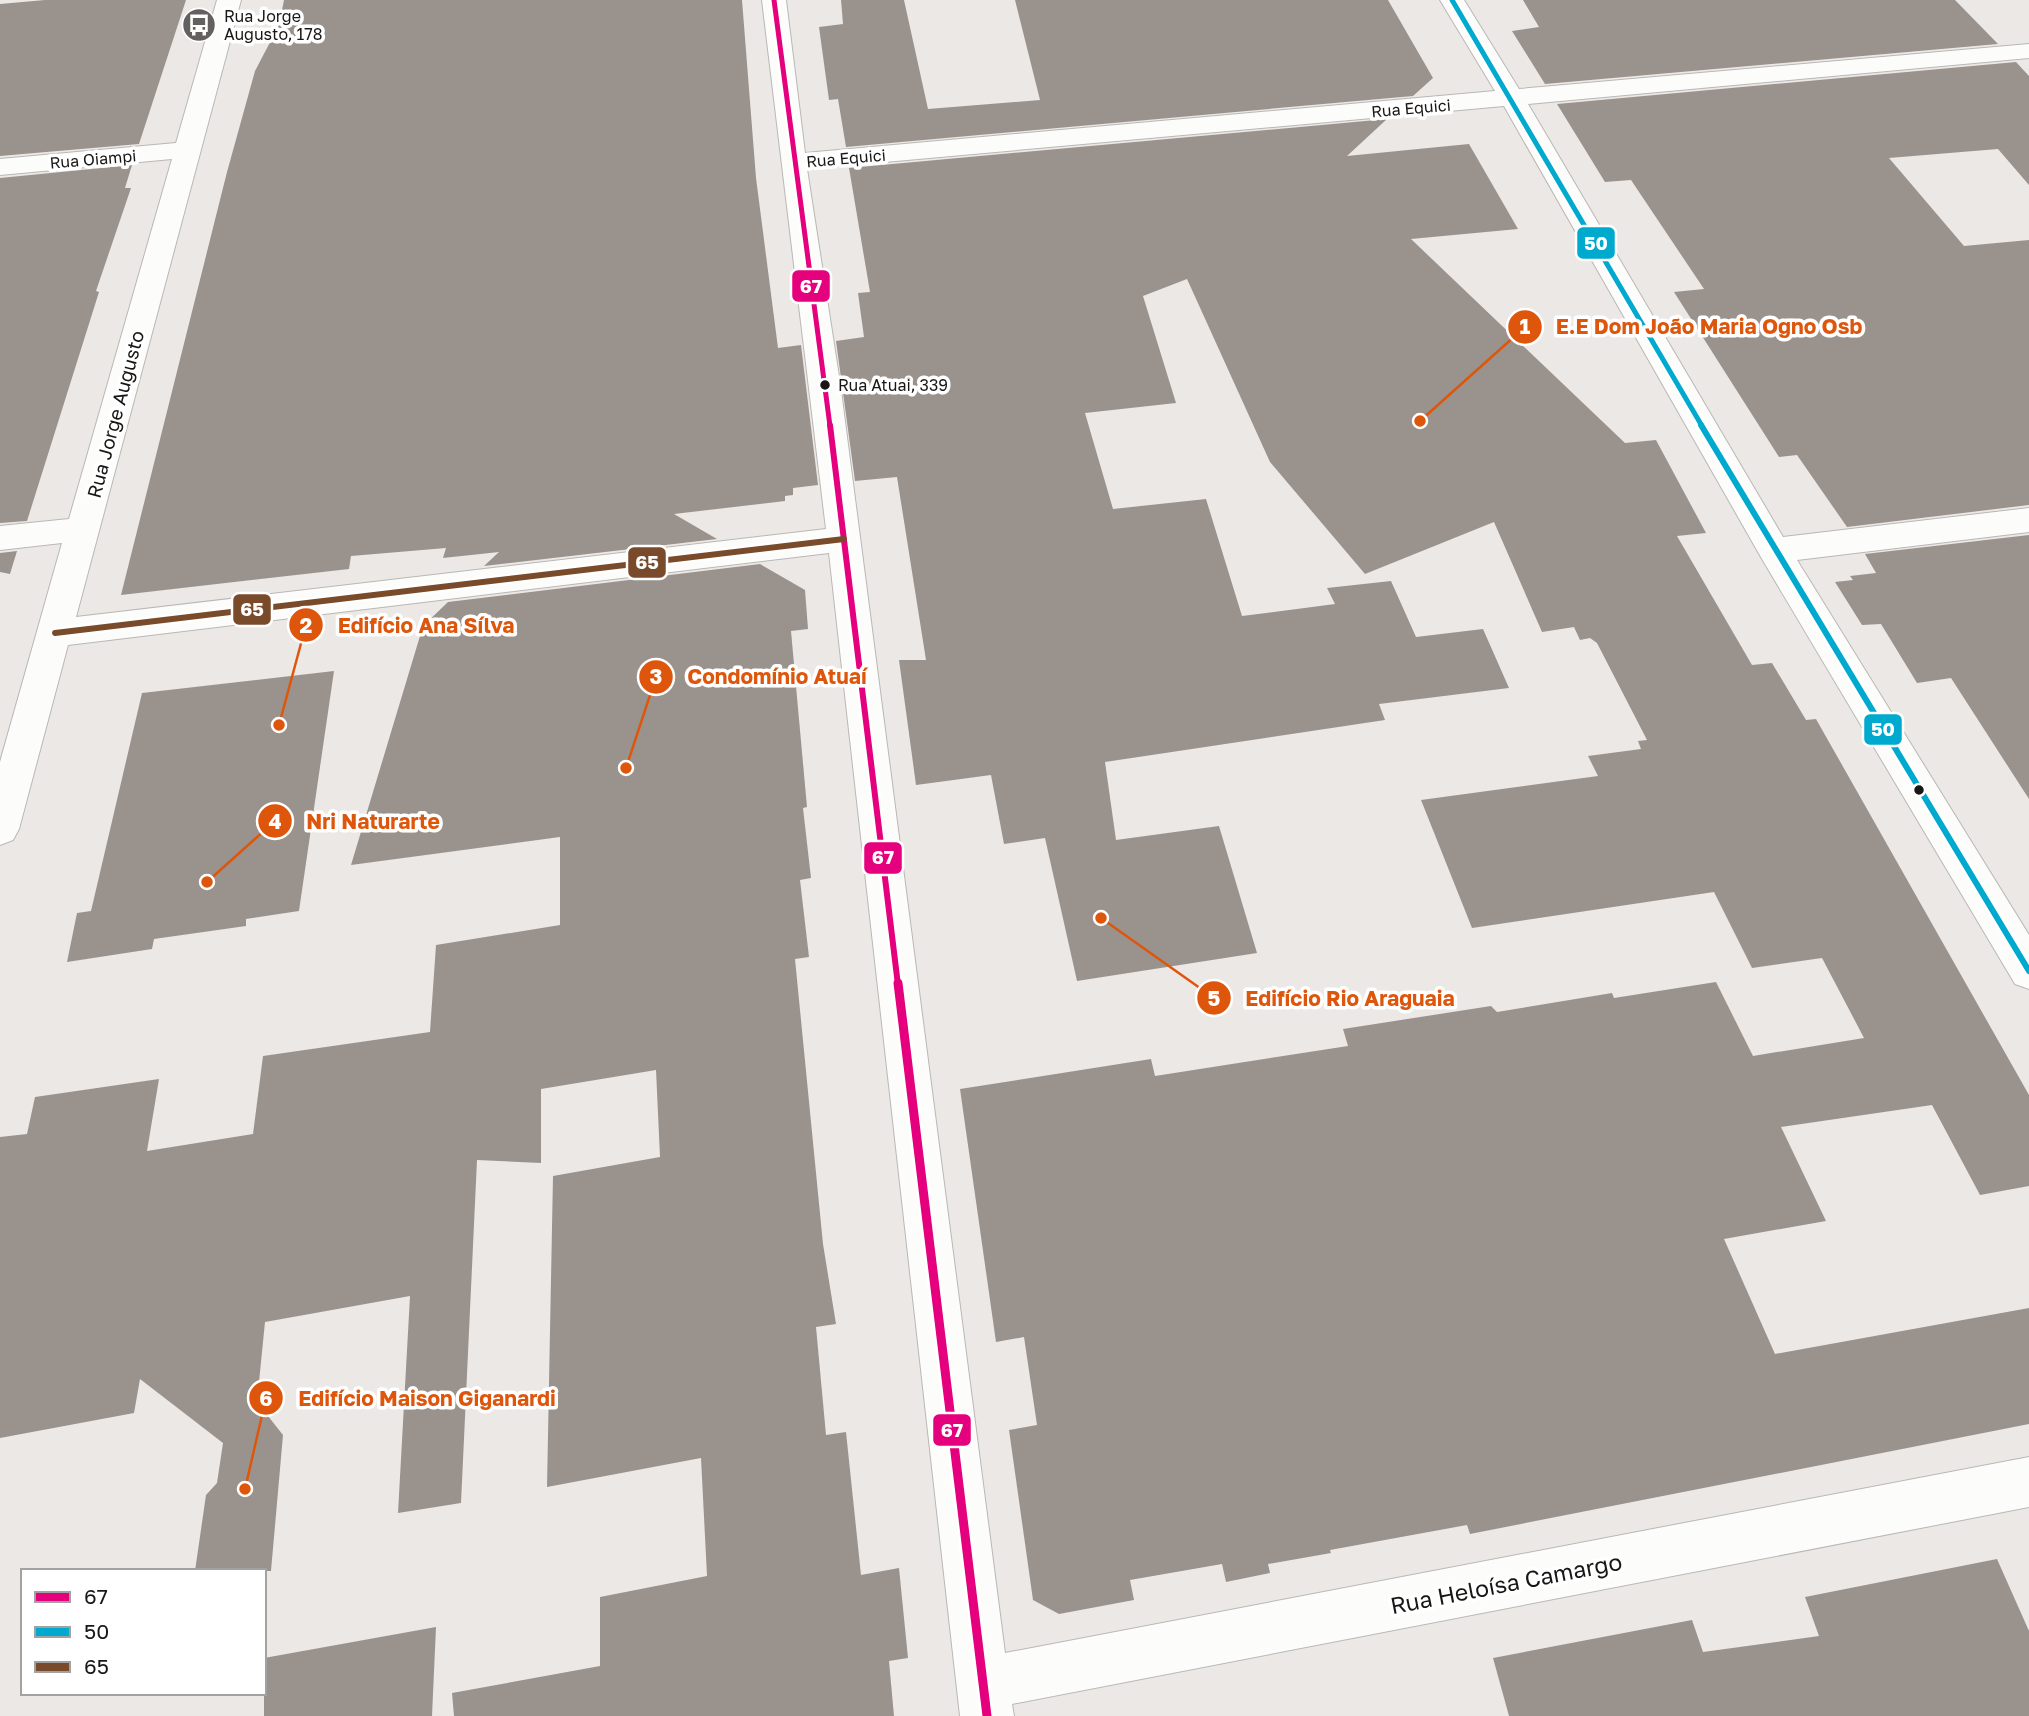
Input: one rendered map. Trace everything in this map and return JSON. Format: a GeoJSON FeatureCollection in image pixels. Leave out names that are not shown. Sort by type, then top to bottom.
{"type":"FeatureCollection","features":[{"type":"Feature","properties":{"kind":"street","name":"Rua Jorge Augusto"},"geometry":{"type":"LineString","coordinates":[[0,829],[229,0]]}},
{"type":"Feature","properties":{"kind":"street"},"geometry":{"type":"LineString","coordinates":[[774,0],[844,539],[986,1700]]}},
{"type":"Feature","properties":{"kind":"street"},"geometry":{"type":"LineString","coordinates":[[1452,0],[1513,100],[1774,550],[2029,971]]}},
{"type":"Feature","properties":{"kind":"street","name":"Rua Equici"},"geometry":{"type":"LineString","coordinates":[[793,162],[1513,100],[2029,51]]}},
{"type":"Feature","properties":{"kind":"street","name":"Rua Oiampi"},"geometry":{"type":"LineString","coordinates":[[0,167],[186,150]]}},
{"type":"Feature","properties":{"kind":"street"},"geometry":{"type":"LineString","coordinates":[[1774,550],[2029,520]]}},
{"type":"Feature","properties":{"kind":"street"},"geometry":{"type":"LineString","coordinates":[[0,538],[84,529]]}},
{"type":"Feature","properties":{"kind":"street"},"geometry":{"type":"LineString","coordinates":[[55,633],[844,539]]}},
{"type":"Feature","properties":{"kind":"street","name":"Rua Heloísa Camargo"},"geometry":{"type":"LineString","coordinates":[[986,1700],[2029,1482]]}},
{"type":"Feature","properties":{"kind":"building"},"geometry":{"type":"Polygon","coordinates":[[[45,0],[186,0],[139,144],[0,156],[0,4],[45,0]]]}},
{"type":"Feature","properties":{"kind":"building"},"geometry":{"type":"Polygon","coordinates":[[[284,0],[742,0],[756,178],[778,348],[801,345],[818,485],[793,488],[793,495],[785,496],[785,501],[674,514],[717,539],[484,566],[499,552],[443,558],[446,548],[351,556],[349,569],[121,595],[227,172],[255,71],[279,25],[284,0]]]}},
{"type":"Feature","properties":{"kind":"building"},"geometry":{"type":"Polygon","coordinates":[[[841,0],[904,0],[928,109],[1040,100],[1015,0],[1388,0],[1433,78],[1413,96],[846,147],[838,99],[829,100],[819,27],[843,24],[841,0]]]}},
{"type":"Feature","properties":{"kind":"building"},"geometry":{"type":"Polygon","coordinates":[[[1523,0],[1955,0],[1998,44],[1545,84],[1512,31],[1539,27],[1523,0]]]}},
{"type":"Feature","properties":{"kind":"building"},"geometry":{"type":"Polygon","coordinates":[[[2016,62],[2029,76],[2029,185],[1998,149],[1889,158],[1964,246],[2029,240],[2029,505],[1847,527],[1797,455],[1779,457],[1674,292],[1704,289],[1631,180],[1605,182],[1557,104],[2016,62]]]}},
{"type":"Feature","properties":{"kind":"building"},"geometry":{"type":"Polygon","coordinates":[[[1387,119],[1347,156],[1469,144],[1518,229],[1411,239],[1625,443],[1656,440],[1706,533],[1677,536],[1752,665],[1772,663],[1806,720],[1816,719],[2029,1095],[2029,1186],[1980,1195],[1932,1105],[1781,1127],[1826,1221],[1724,1239],[1775,1354],[2029,1308],[2029,1424],[1470,1534],[1467,1525],[1330,1550],[1331,1553],[1268,1564],[1270,1573],[1226,1582],[1222,1564],[1130,1580],[1134,1600],[1059,1614],[1033,1600],[1009,1430],[1037,1425],[1024,1337],[996,1342],[960,1089],[1151,1059],[1155,1076],[1348,1046],[1343,1029],[1491,1006],[1497,1012],[1612,993],[1614,998],[1716,982],[1753,1056],[1864,1038],[1822,958],[1752,968],[1714,892],[1472,928],[1421,800],[1598,776],[1588,756],[1641,749],[1638,741],[1647,740],[1597,643],[1590,638],[1580,640],[1574,627],[1542,632],[1494,522],[1365,574],[1270,462],[1187,279],[1143,296],[1176,403],[1085,413],[1113,509],[1206,499],[1242,616],[1335,604],[1327,588],[1391,581],[1416,637],[1483,629],[1509,688],[1379,704],[1385,720],[1105,762],[1116,840],[1219,826],[1257,953],[1077,981],[1045,838],[1004,844],[991,775],[916,785],[899,660],[926,660],[897,477],[855,481],[836,341],[864,337],[858,293],[870,292],[849,168],[1387,119]]]}},
{"type":"Feature","properties":{"kind":"building"},"geometry":{"type":"Polygon","coordinates":[[[132,165],[125,188],[131,188],[96,291],[99,292],[27,521],[0,523],[0,178],[132,165]]]}},
{"type":"Feature","properties":{"kind":"building"},"geometry":{"type":"Polygon","coordinates":[[[2029,535],[2029,799],[1951,678],[1917,683],[1881,624],[1862,625],[1835,582],[1853,580],[1850,576],[1876,573],[1865,554],[2029,535]]]}},
{"type":"Feature","properties":{"kind":"building"},"geometry":{"type":"Polygon","coordinates":[[[17,551],[10,574],[0,572],[0,553],[17,551]]]}},
{"type":"Feature","properties":{"kind":"building"},"geometry":{"type":"Polygon","coordinates":[[[760,564],[805,590],[808,629],[791,631],[807,807],[803,808],[811,878],[800,880],[809,957],[795,959],[823,1244],[836,1324],[816,1327],[826,1435],[846,1432],[861,1575],[899,1568],[908,1658],[889,1661],[894,1716],[454,1716],[452,1693],[600,1666],[600,1597],[707,1576],[701,1458],[547,1487],[553,1176],[660,1157],[656,1070],[541,1089],[541,1163],[477,1160],[461,1503],[398,1513],[410,1296],[265,1322],[257,1402],[283,1435],[271,1571],[195,1569],[206,1495],[217,1483],[223,1443],[140,1379],[134,1413],[0,1438],[0,1137],[27,1134],[35,1097],[159,1079],[147,1151],[253,1134],[263,1056],[430,1032],[436,945],[560,925],[560,837],[351,865],[423,626],[448,602],[760,564]]]}},
{"type":"Feature","properties":{"kind":"building"},"geometry":{"type":"Polygon","coordinates":[[[334,671],[299,911],[246,919],[246,926],[154,939],[152,949],[67,962],[77,913],[91,911],[142,693],[334,671]]]}},
{"type":"Feature","properties":{"kind":"building"},"geometry":{"type":"Polygon","coordinates":[[[1997,1559],[2029,1631],[2029,1716],[1509,1716],[1493,1658],[1692,1620],[1703,1652],[1819,1636],[1805,1597],[1997,1559]]]}},
{"type":"Feature","properties":{"kind":"building"},"geometry":{"type":"Polygon","coordinates":[[[436,1627],[432,1716],[264,1716],[266,1658],[436,1627]]]}},
{"type":"Feature","properties":{"kind":"transit line","name":"67"},"geometry":{"type":"LineString","coordinates":[[774,0],[793,162],[825,383],[987,1716]]}},
{"type":"Feature","properties":{"kind":"transit line","name":"50"},"geometry":{"type":"LineString","coordinates":[[1452,0],[1513,100],[1774,550],[2029,971]]}},
{"type":"Feature","properties":{"kind":"transit line","name":"65"},"geometry":{"type":"LineString","coordinates":[[55,633],[844,539]]}},
{"type":"Feature","properties":{"kind":"place","name":"Rua Jorge Augusto, 178"},"geometry":{"type":"Point","coordinates":[199,25]}},
{"type":"Feature","properties":{"kind":"place","name":"Rua Atuai, 339"},"geometry":{"type":"Point","coordinates":[825,385]}},
{"type":"Feature","properties":{"kind":"place","name":"E.E Dom João Maria Ogno Osb"},"geometry":{"type":"Point","coordinates":[1420,421]}},
{"type":"Feature","properties":{"kind":"place","name":"Edifício Ana Sílva"},"geometry":{"type":"Point","coordinates":[279,725]}},
{"type":"Feature","properties":{"kind":"place","name":"Condomínio Atuaí"},"geometry":{"type":"Point","coordinates":[626,768]}},
{"type":"Feature","properties":{"kind":"place","name":"Nri Naturarte"},"geometry":{"type":"Point","coordinates":[207,882]}},
{"type":"Feature","properties":{"kind":"place","name":"Edifício Rio Araguaia"},"geometry":{"type":"Point","coordinates":[1101,918]}},
{"type":"Feature","properties":{"kind":"place","name":"Edifício Maison Giganardi"},"geometry":{"type":"Point","coordinates":[245,1489]}}]}
